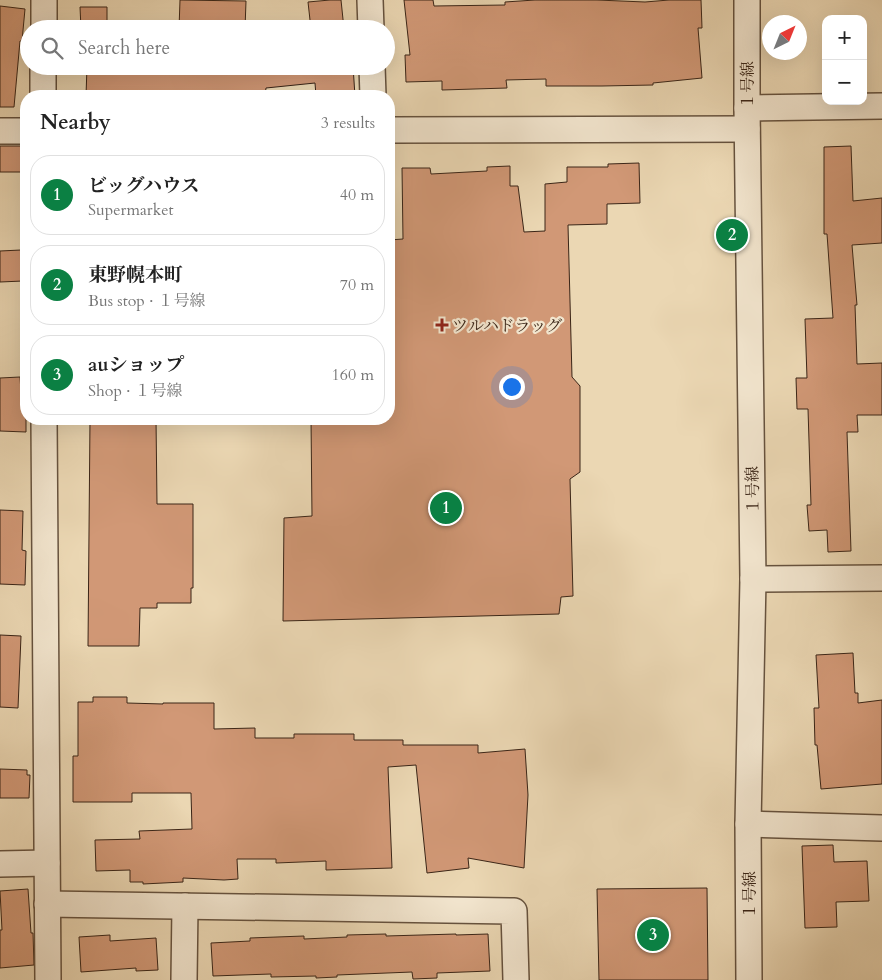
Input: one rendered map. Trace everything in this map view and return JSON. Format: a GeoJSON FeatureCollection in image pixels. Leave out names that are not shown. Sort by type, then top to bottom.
{"type":"FeatureCollection","features":[{"type":"Feature","properties":{"kind":"street"},"geometry":{"type":"LineString","coordinates":[[44,0],[44,20]]}},
{"type":"Feature","properties":{"kind":"street"},"geometry":{"type":"LineString","coordinates":[[370,0],[371,20]]}},
{"type":"Feature","properties":{"kind":"street","name":"１号線"},"geometry":{"type":"LineString","coordinates":[[747,0],[753,579],[748,824],[749,980]]}},
{"type":"Feature","properties":{"kind":"street"},"geometry":{"type":"LineString","coordinates":[[43,75],[43,90]]}},
{"type":"Feature","properties":{"kind":"street"},"geometry":{"type":"LineString","coordinates":[[372,75],[373,90]]}},
{"type":"Feature","properties":{"kind":"street"},"geometry":{"type":"LineString","coordinates":[[395,130],[747,118],[882,106]]}},
{"type":"Feature","properties":{"kind":"street"},"geometry":{"type":"LineString","coordinates":[[0,131],[20,130]]}},
{"type":"Feature","properties":{"kind":"street"},"geometry":{"type":"LineString","coordinates":[[44,425],[48,980]]}},
{"type":"Feature","properties":{"kind":"street"},"geometry":{"type":"LineString","coordinates":[[753,579],[882,578]]}},
{"type":"Feature","properties":{"kind":"street"},"geometry":{"type":"LineString","coordinates":[[748,824],[882,828]]}},
{"type":"Feature","properties":{"kind":"street"},"geometry":{"type":"LineString","coordinates":[[0,864],[47,864]]}},
{"type":"Feature","properties":{"kind":"street"},"geometry":{"type":"LineString","coordinates":[[47,904],[514,911],[516,980]]}},
{"type":"Feature","properties":{"kind":"street"},"geometry":{"type":"LineString","coordinates":[[184,980],[185,906]]}},
{"type":"Feature","properties":{"kind":"building"},"geometry":{"type":"Polygon","coordinates":[[[180,0],[246,1],[245,20],[179,20],[180,0]]]}},
{"type":"Feature","properties":{"kind":"building"},"geometry":{"type":"Polygon","coordinates":[[[341,0],[343,20],[310,20],[308,2],[341,0]]]}},
{"type":"Feature","properties":{"kind":"building"},"geometry":{"type":"Polygon","coordinates":[[[404,0],[433,0],[434,6],[505,5],[505,2],[535,0],[645,2],[701,0],[702,28],[698,28],[702,78],[653,83],[653,85],[602,86],[546,86],[546,79],[506,80],[507,88],[442,90],[442,81],[406,82],[405,55],[410,55],[404,0]]]}},
{"type":"Feature","properties":{"kind":"building"},"geometry":{"type":"Polygon","coordinates":[[[0,6],[25,9],[24,20],[20,20],[14,107],[0,107],[0,6]]]}},
{"type":"Feature","properties":{"kind":"building"},"geometry":{"type":"Polygon","coordinates":[[[80,7],[107,7],[107,20],[81,20],[80,7]]]}},
{"type":"Feature","properties":{"kind":"building"},"geometry":{"type":"Polygon","coordinates":[[[87,75],[354,75],[355,90],[316,90],[315,83],[266,88],[266,90],[86,90],[87,75]]]}},
{"type":"Feature","properties":{"kind":"building"},"geometry":{"type":"Polygon","coordinates":[[[0,146],[20,146],[20,172],[0,172],[0,146]]]}},
{"type":"Feature","properties":{"kind":"building"},"geometry":{"type":"Polygon","coordinates":[[[851,146],[853,201],[882,198],[882,243],[852,245],[857,305],[855,305],[857,364],[882,363],[882,415],[857,415],[858,432],[847,432],[851,551],[828,552],[827,530],[809,531],[807,505],[811,505],[808,409],[797,409],[796,378],[807,378],[805,319],[833,318],[827,234],[824,234],[824,147],[851,146]]]}},
{"type":"Feature","properties":{"kind":"building"},"geometry":{"type":"Polygon","coordinates":[[[639,163],[640,203],[607,204],[607,224],[568,225],[572,377],[580,386],[580,472],[570,479],[573,596],[561,597],[559,614],[283,621],[284,518],[312,516],[311,425],[395,425],[395,240],[403,239],[402,168],[430,168],[431,174],[487,171],[487,167],[510,166],[510,186],[518,186],[524,232],[545,231],[545,184],[567,182],[567,167],[608,167],[608,164],[639,163]]]}},
{"type":"Feature","properties":{"kind":"building"},"geometry":{"type":"Polygon","coordinates":[[[20,250],[20,281],[0,282],[0,251],[20,250]]]}},
{"type":"Feature","properties":{"kind":"building"},"geometry":{"type":"Polygon","coordinates":[[[20,377],[20,425],[26,425],[26,432],[0,431],[0,378],[20,377]]]}},
{"type":"Feature","properties":{"kind":"building"},"geometry":{"type":"Polygon","coordinates":[[[90,425],[156,425],[157,504],[193,504],[193,588],[191,588],[191,603],[157,603],[157,608],[140,608],[139,646],[88,646],[90,425]]]}},
{"type":"Feature","properties":{"kind":"building"},"geometry":{"type":"Polygon","coordinates":[[[0,510],[23,511],[22,550],[26,551],[25,585],[0,584],[0,510]]]}},
{"type":"Feature","properties":{"kind":"building"},"geometry":{"type":"Polygon","coordinates":[[[0,635],[21,636],[18,708],[0,707],[0,635]]]}},
{"type":"Feature","properties":{"kind":"building"},"geometry":{"type":"Polygon","coordinates":[[[853,653],[855,693],[858,693],[858,703],[882,700],[882,784],[821,789],[817,745],[815,745],[814,708],[819,708],[816,655],[853,653]]]}},
{"type":"Feature","properties":{"kind":"building"},"geometry":{"type":"Polygon","coordinates":[[[93,697],[127,697],[127,703],[214,703],[214,729],[255,728],[255,738],[294,738],[294,734],[354,734],[354,740],[403,740],[403,745],[478,745],[478,753],[525,749],[528,795],[524,868],[468,858],[469,868],[427,873],[416,765],[388,767],[392,868],[326,870],[326,861],[276,863],[276,859],[237,859],[238,879],[183,878],[183,882],[143,884],[143,882],[130,882],[130,870],[96,871],[95,840],[140,839],[139,831],[192,829],[191,793],[132,793],[132,802],[73,802],[73,756],[78,756],[78,702],[93,702],[93,697]]]}},
{"type":"Feature","properties":{"kind":"building"},"geometry":{"type":"Polygon","coordinates":[[[0,769],[27,770],[27,775],[30,775],[29,798],[0,798],[0,769]]]}},
{"type":"Feature","properties":{"kind":"building"},"geometry":{"type":"Polygon","coordinates":[[[833,845],[834,862],[867,861],[869,901],[836,902],[837,927],[805,928],[802,846],[833,845]]]}},
{"type":"Feature","properties":{"kind":"building"},"geometry":{"type":"Polygon","coordinates":[[[707,888],[708,980],[599,980],[597,889],[707,888]]]}},
{"type":"Feature","properties":{"kind":"building"},"geometry":{"type":"Polygon","coordinates":[[[28,889],[31,933],[33,933],[34,965],[0,968],[0,930],[2,930],[0,891],[28,889]]]}},
{"type":"Feature","properties":{"kind":"building"},"geometry":{"type":"Polygon","coordinates":[[[386,934],[386,936],[488,934],[490,971],[437,973],[437,978],[413,979],[412,972],[337,975],[337,977],[316,978],[316,976],[271,977],[271,974],[213,976],[211,943],[250,941],[250,938],[304,936],[304,939],[386,934]]]}},
{"type":"Feature","properties":{"kind":"building"},"geometry":{"type":"Polygon","coordinates":[[[110,935],[110,941],[156,938],[158,970],[136,971],[136,968],[81,972],[79,937],[110,935]]]}},
{"type":"Feature","properties":{"kind":"place","name":"東野幌本町"},"geometry":{"type":"Point","coordinates":[732,235]}},
{"type":"Feature","properties":{"kind":"place","name":"ツルハドラッグ"},"geometry":{"type":"Point","coordinates":[442,325]}},
{"type":"Feature","properties":{"kind":"place","name":"ビッグハウス"},"geometry":{"type":"Point","coordinates":[446,508]}},
{"type":"Feature","properties":{"kind":"place","name":"auショップ"},"geometry":{"type":"Point","coordinates":[653,935]}}]}
